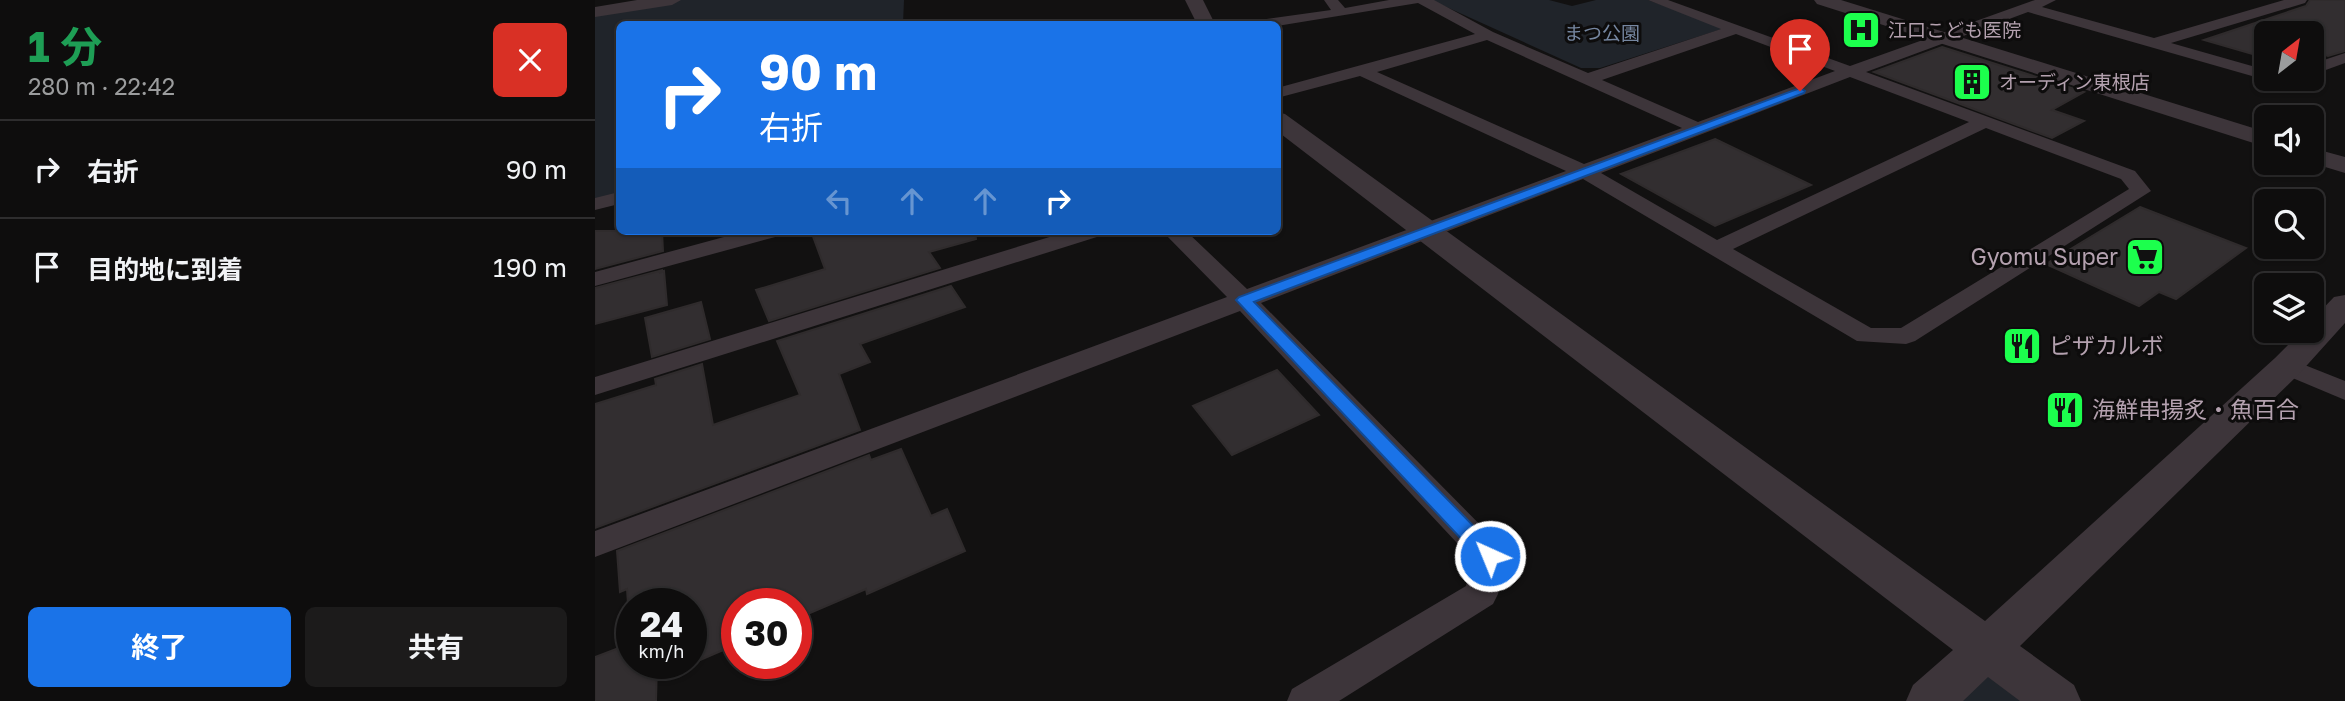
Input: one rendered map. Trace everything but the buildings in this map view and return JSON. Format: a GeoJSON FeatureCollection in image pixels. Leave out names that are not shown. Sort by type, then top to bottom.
{"type":"FeatureCollection","features":[{"type":"Feature","properties":{"kind":"street"},"geometry":{"type":"LineString","coordinates":[[595,12],[672,0]]}},
{"type":"Feature","properties":{"kind":"street"},"geometry":{"type":"LineString","coordinates":[[1193,0],[1204,21]]}},
{"type":"Feature","properties":{"kind":"street"},"geometry":{"type":"LineString","coordinates":[[1331,0],[1341,13]]}},
{"type":"Feature","properties":{"kind":"street"},"geometry":{"type":"LineString","coordinates":[[1281,21],[1413,0]]}},
{"type":"Feature","properties":{"kind":"street"},"geometry":{"type":"LineString","coordinates":[[1423,0],[1488,35],[1699,129]]}},
{"type":"Feature","properties":{"kind":"street"},"geometry":{"type":"LineString","coordinates":[[1362,71],[1585,172],[1866,336],[1906,336],[2141,191],[2128,175],[1655,0]]}},
{"type":"Feature","properties":{"kind":"street"},"geometry":{"type":"LineString","coordinates":[[1823,0],[2254,136]]}},
{"type":"Feature","properties":{"kind":"street"},"geometry":{"type":"LineString","coordinates":[[2000,0],[2254,72]]}},
{"type":"Feature","properties":{"kind":"street"},"geometry":{"type":"LineString","coordinates":[[595,544],[1942,37],[2049,0]]}},
{"type":"Feature","properties":{"kind":"street"},"geometry":{"type":"LineString","coordinates":[[2155,43],[2300,0]]}},
{"type":"Feature","properties":{"kind":"street"},"geometry":{"type":"LineString","coordinates":[[1587,79],[1736,29]]}},
{"type":"Feature","properties":{"kind":"street"},"geometry":{"type":"LineString","coordinates":[[1281,92],[1488,35]]}},
{"type":"Feature","properties":{"kind":"street"},"geometry":{"type":"LineString","coordinates":[[2324,66],[2345,58]]}},
{"type":"Feature","properties":{"kind":"street"},"geometry":{"type":"LineString","coordinates":[[1281,121],[2057,701]]}},
{"type":"Feature","properties":{"kind":"street"},"geometry":{"type":"LineString","coordinates":[[1717,248],[1984,122]]}},
{"type":"Feature","properties":{"kind":"street"},"geometry":{"type":"LineString","coordinates":[[2324,159],[2345,165]]}},
{"type":"Feature","properties":{"kind":"street"},"geometry":{"type":"LineString","coordinates":[[595,204],[616,199]]}},
{"type":"Feature","properties":{"kind":"street"},"geometry":{"type":"LineString","coordinates":[[595,279],[743,235]]}},
{"type":"Feature","properties":{"kind":"street"},"geometry":{"type":"LineString","coordinates":[[595,386],[1080,235]]}},
{"type":"Feature","properties":{"kind":"street"},"geometry":{"type":"LineString","coordinates":[[1177,235],[1244,300],[1490,556],[1481,594],[1306,701]]}},
{"type":"Feature","properties":{"kind":"street"},"geometry":{"type":"LineString","coordinates":[[1930,701],[2287,366],[2345,304]]}},
{"type":"Feature","properties":{"kind":"street"},"geometry":{"type":"LineString","coordinates":[[2287,366],[2345,391]]}},
{"type":"Feature","properties":{"kind":"green space"},"geometry":{"type":"Polygon","coordinates":[[[672,0],[904,0],[903,21],[616,21],[616,199],[595,204],[595,12],[672,0]]]}},
{"type":"Feature","properties":{"kind":"green space","name":"まつ公園"},"geometry":{"type":"Polygon","coordinates":[[[1431,0],[1549,0],[1572,6],[1596,0],[1648,0],[1725,28],[1600,68],[1581,68],[1431,0]]]}},
{"type":"Feature","properties":{"kind":"green space"},"geometry":{"type":"Polygon","coordinates":[[[1987,650],[2057,701],[1930,701],[1987,650]]]}},
{"type":"Feature","properties":{"kind":"place","name":"江口こども医院"},"geometry":{"type":"Point","coordinates":[1861,30]}},
{"type":"Feature","properties":{"kind":"place","name":"オーディン東根店"},"geometry":{"type":"Point","coordinates":[1972,82]}},
{"type":"Feature","properties":{"kind":"place","name":"Gyomu Super"},"geometry":{"type":"Point","coordinates":[2145,257]}},
{"type":"Feature","properties":{"kind":"place","name":"ピザカルボ"},"geometry":{"type":"Point","coordinates":[2022,346]}},
{"type":"Feature","properties":{"kind":"place","name":"海鮮串揚炙・魚百合"},"geometry":{"type":"Point","coordinates":[2065,410]}},
{"type":"Feature","properties":{"kind":"route"},"geometry":{"type":"LineString","coordinates":[[1490,556],[1244,300],[1800,91]]}}]}
